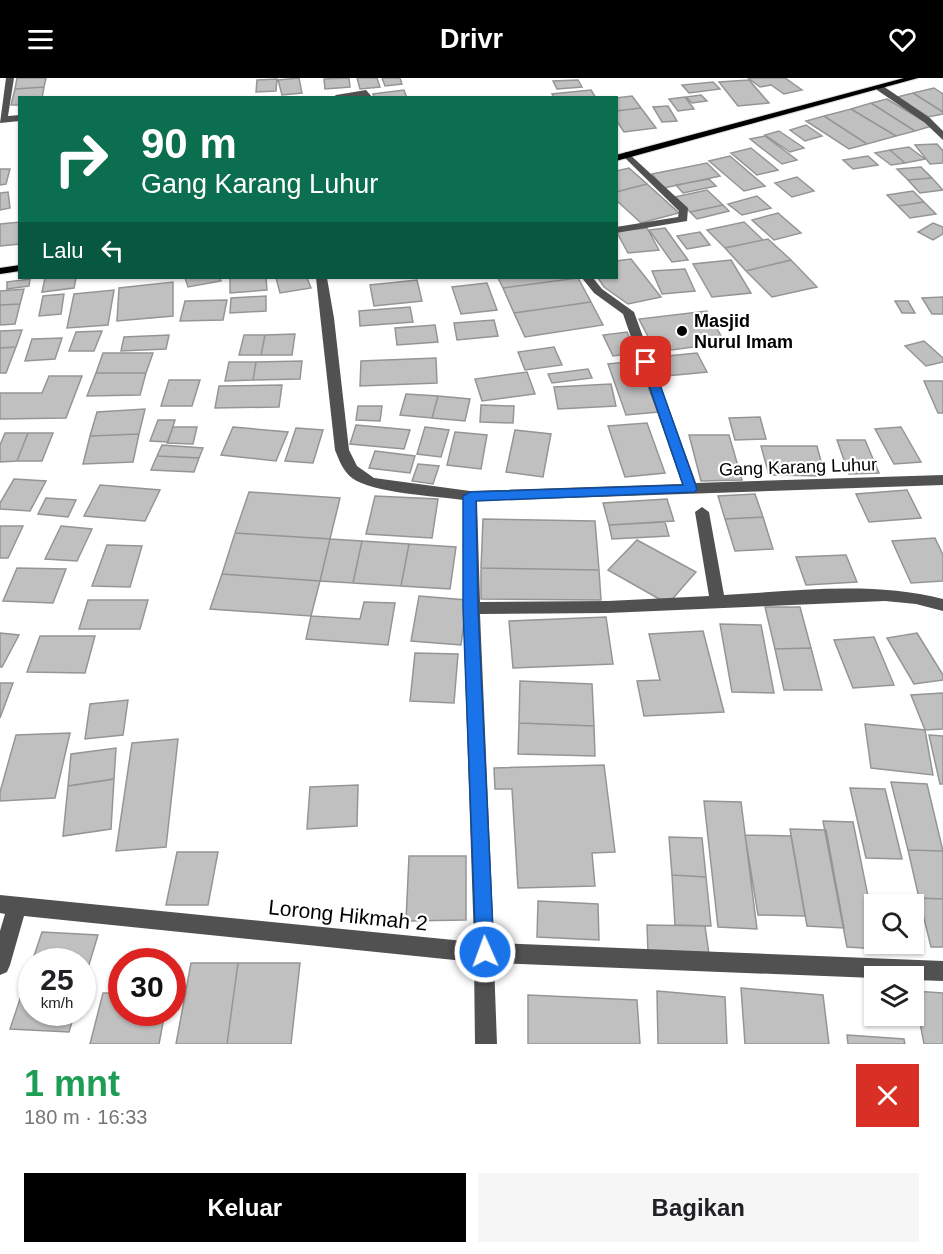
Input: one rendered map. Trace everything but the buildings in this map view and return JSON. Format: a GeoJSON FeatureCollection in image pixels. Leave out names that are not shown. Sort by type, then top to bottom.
{"type":"FeatureCollection","features":[{"type":"Feature","properties":{"kind":"main road"},"geometry":{"type":"LineString","coordinates":[[622,157],[914,78]]}},
{"type":"Feature","properties":{"kind":"main road"},"geometry":{"type":"LineString","coordinates":[[0,271],[18,268]]}},
{"type":"Feature","properties":{"kind":"street"},"geometry":{"type":"LineString","coordinates":[[10,78],[1,119],[18,118]]}},
{"type":"Feature","properties":{"kind":"street"},"geometry":{"type":"LineString","coordinates":[[880,88],[927,120],[943,137]]}},
{"type":"Feature","properties":{"kind":"street"},"geometry":{"type":"LineString","coordinates":[[348,96],[366,93],[368,96]]}},
{"type":"Feature","properties":{"kind":"street"},"geometry":{"type":"LineString","coordinates":[[618,230],[683,219],[684,210],[622,157]]}},
{"type":"Feature","properties":{"kind":"street","name":"Gang Karang Luhur"},"geometry":{"type":"LineString","coordinates":[[321,279],[328,318],[342,450],[347,466],[360,477],[371,482],[470,496],[943,480]]}},
{"type":"Feature","properties":{"kind":"street"},"geometry":{"type":"LineString","coordinates":[[588,279],[598,291],[628,312],[691,489]]}},
{"type":"Feature","properties":{"kind":"street"},"geometry":{"type":"LineString","coordinates":[[470,496],[471,608],[485,952],[486,1044]]}},
{"type":"Feature","properties":{"kind":"street"},"geometry":{"type":"LineString","coordinates":[[702,512],[718,602]]}},
{"type":"Feature","properties":{"kind":"street"},"geometry":{"type":"LineString","coordinates":[[471,608],[608,608],[783,597],[885,595],[916,598],[943,605]]}},
{"type":"Feature","properties":{"kind":"street"},"geometry":{"type":"LineString","coordinates":[[0,965],[9,905]]}},
{"type":"Feature","properties":{"kind":"street","name":"Lorong Hikmah 2"},"geometry":{"type":"LineString","coordinates":[[9,905],[485,952],[943,971]]}},
{"type":"Feature","properties":{"kind":"place","name":"Masjid Nurul Imam"},"geometry":{"type":"Point","coordinates":[682,331]}},
{"type":"Feature","properties":{"kind":"route"},"geometry":{"type":"LineString","coordinates":[[485,952],[471,608],[470,496],[691,489],[646,362]]}}]}
